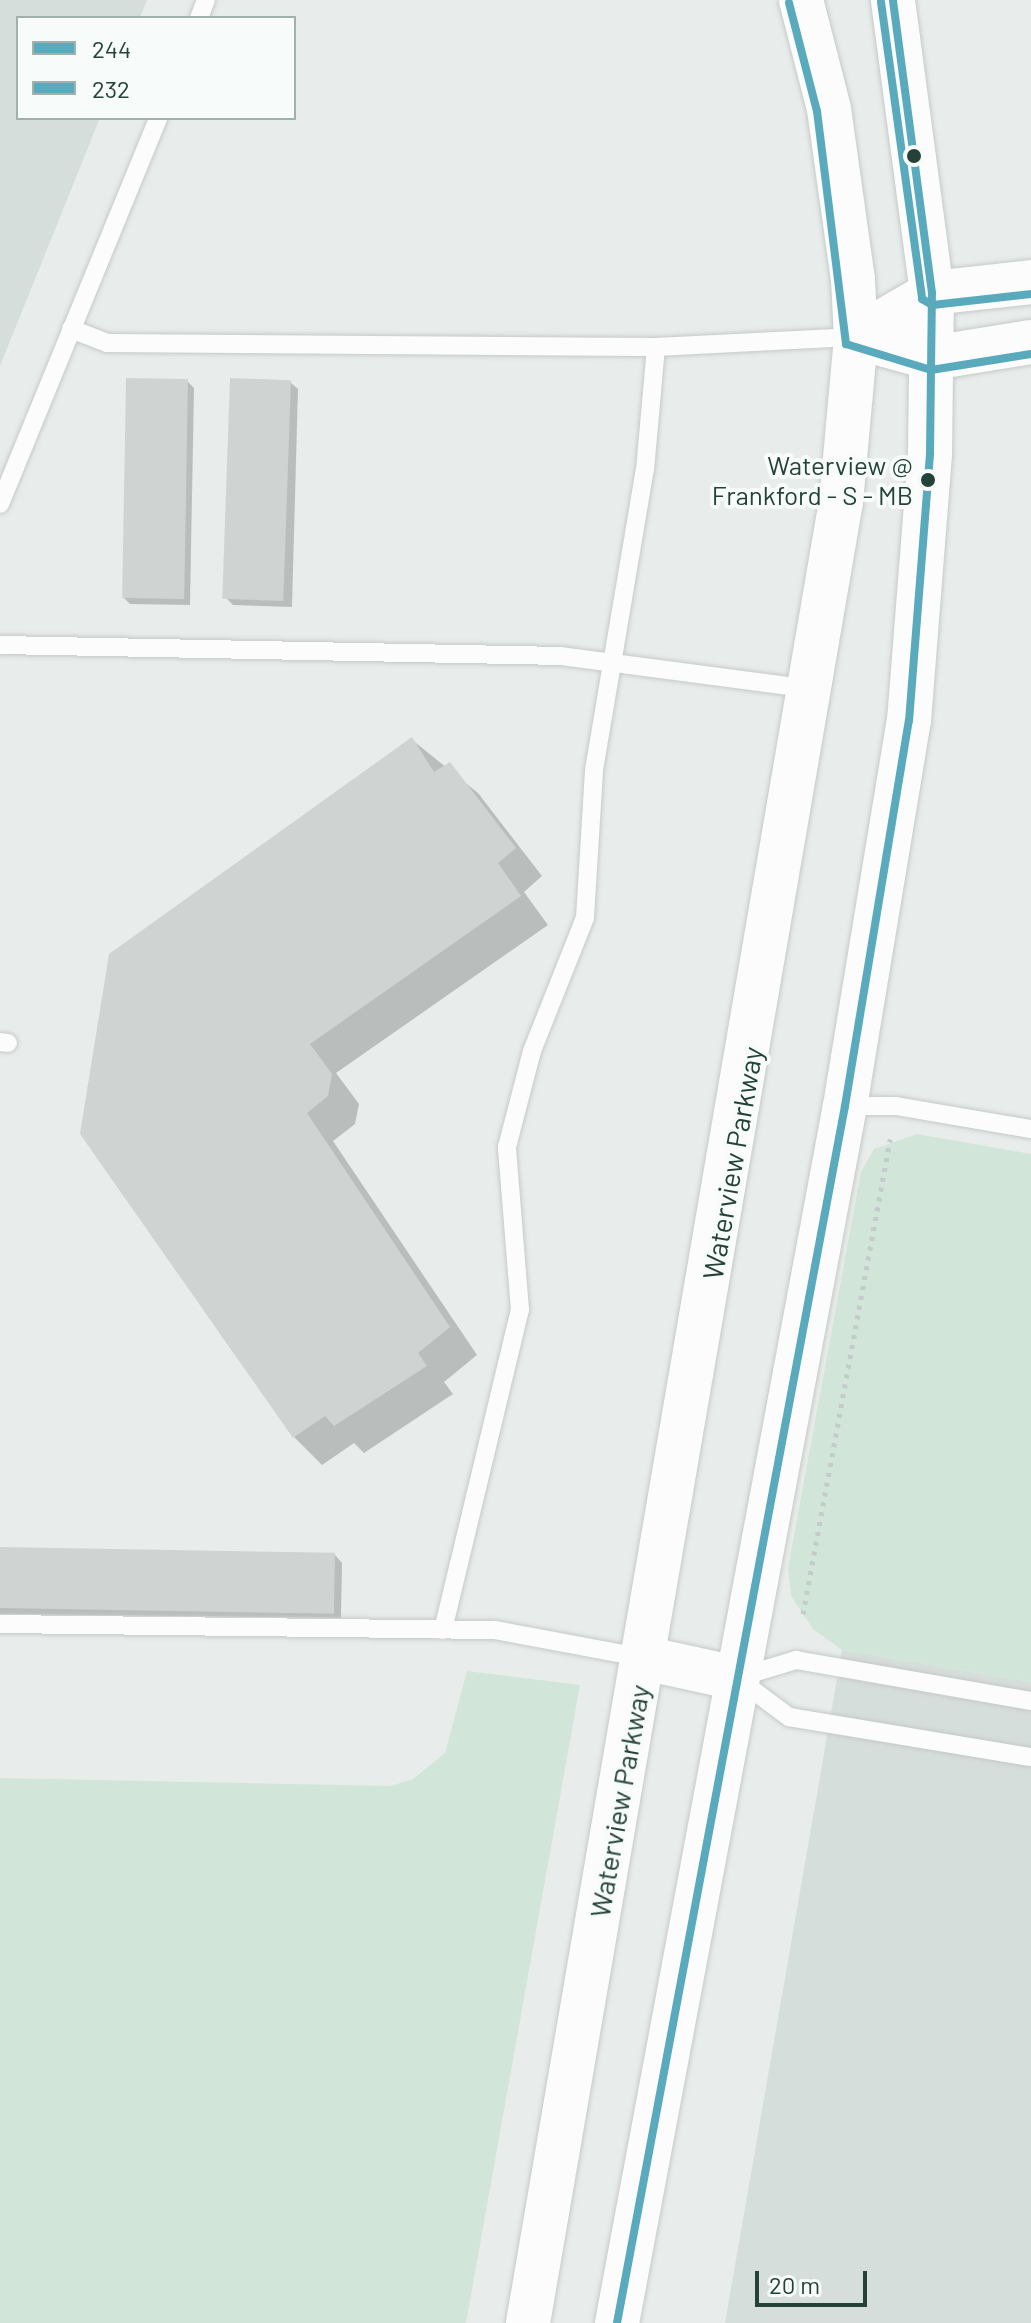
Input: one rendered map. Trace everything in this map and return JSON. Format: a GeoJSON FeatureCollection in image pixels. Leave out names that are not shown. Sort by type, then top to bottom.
{"type":"FeatureCollection","features":[{"type":"Feature","properties":{"kind":"main road","name":"Waterview Parkway"},"geometry":{"type":"LineString","coordinates":[[528,2323],[814,690],[856,337],[829,109],[801,0]]}},
{"type":"Feature","properties":{"kind":"main road"},"geometry":{"type":"LineString","coordinates":[[617,2323],[845,1106],[909,721],[932,358],[932,293],[893,0]]}},
{"type":"Feature","properties":{"kind":"main road"},"geometry":{"type":"LineString","coordinates":[[856,337],[932,293],[1031,282]]}},
{"type":"Feature","properties":{"kind":"main road"},"geometry":{"type":"LineString","coordinates":[[856,337],[932,358],[1031,342]]}},
{"type":"Feature","properties":{"kind":"main road"},"geometry":{"type":"LineString","coordinates":[[644,1658],[736,1678]]}},
{"type":"Feature","properties":{"kind":"lane"},"geometry":{"type":"LineString","coordinates":[[0,504],[157,120]]}},
{"type":"Feature","properties":{"kind":"lane"},"geometry":{"type":"LineString","coordinates":[[71,329],[107,343],[656,347],[856,337]]}},
{"type":"Feature","properties":{"kind":"lane"},"geometry":{"type":"LineString","coordinates":[[443,1630],[520,1310],[507,1147],[532,1051],[585,918],[594,770],[645,470],[656,347]]}},
{"type":"Feature","properties":{"kind":"lane"},"geometry":{"type":"LineString","coordinates":[[0,645],[612,663],[814,690]]}},
{"type":"Feature","properties":{"kind":"lane"},"geometry":{"type":"LineString","coordinates":[[845,1106],[896,1106],[1031,1129]]}},
{"type":"Feature","properties":{"kind":"lane"},"geometry":{"type":"LineString","coordinates":[[0,1624],[495,1630],[644,1658]]}},
{"type":"Feature","properties":{"kind":"lane"},"geometry":{"type":"LineString","coordinates":[[736,1678],[796,1660],[1031,1701]]}},
{"type":"Feature","properties":{"kind":"lane"},"geometry":{"type":"LineString","coordinates":[[736,1678],[789,1717],[1031,1757]]}},
{"type":"Feature","properties":{"kind":"path"},"geometry":{"type":"LineString","coordinates":[[803,1614],[890,1139]]}},
{"type":"Feature","properties":{"kind":"shaded area"},"geometry":{"type":"Polygon","coordinates":[[[0,0],[147,0],[141,16],[16,16],[16,120],[99,120],[0,366],[0,0]]]}},
{"type":"Feature","properties":{"kind":"shaded area"},"geometry":{"type":"Polygon","coordinates":[[[842,1650],[1031,1682],[1031,2323],[725,2323],[842,1650]]]}},
{"type":"Feature","properties":{"kind":"green space"},"geometry":{"type":"Polygon","coordinates":[[[917,1134],[1031,1154],[1031,1682],[842,1650],[813,1629],[791,1596],[788,1568],[861,1172],[874,1149],[917,1134]]]}},
{"type":"Feature","properties":{"kind":"green space"},"geometry":{"type":"Polygon","coordinates":[[[467,1671],[580,1685],[466,2323],[0,2323],[0,1778],[391,1786],[413,1779],[445,1753],[467,1671]]]}},
{"type":"Feature","properties":{"kind":"building"},"geometry":{"type":"Polygon","coordinates":[[[126,378],[188,379],[184,599],[122,598],[126,378]]]}},
{"type":"Feature","properties":{"kind":"building"},"geometry":{"type":"Polygon","coordinates":[[[230,378],[291,380],[283,601],[222,599],[230,378]]]}},
{"type":"Feature","properties":{"kind":"building"},"geometry":{"type":"Polygon","coordinates":[[[412,737],[434,772],[450,762],[516,848],[498,863],[521,896],[310,1044],[332,1074],[328,1096],[307,1113],[450,1327],[418,1353],[427,1366],[334,1426],[325,1416],[293,1438],[80,1134],[109,954],[412,737]]]}},
{"type":"Feature","properties":{"kind":"building"},"geometry":{"type":"Polygon","coordinates":[[[0,1547],[335,1553],[334,1614],[0,1608],[0,1547]]]}},
{"type":"Feature","properties":{"kind":"transit line","name":"244"},"geometry":{"type":"LineString","coordinates":[[617,2323],[845,1106],[909,721],[930,453],[932,293],[893,0]]}},
{"type":"Feature","properties":{"kind":"transit line","name":"232"},"geometry":{"type":"LineString","coordinates":[[881,2],[922,299],[932,305],[1031,294]]}},
{"type":"Feature","properties":{"kind":"transit line","name":"232"},"geometry":{"type":"LineString","coordinates":[[789,3],[817,111],[846,344],[931,370],[1031,354]]}},
{"type":"Feature","properties":{"kind":"place","name":"Waterview @ Frankford - S - MB"},"geometry":{"type":"Point","coordinates":[928,480]}}]}
